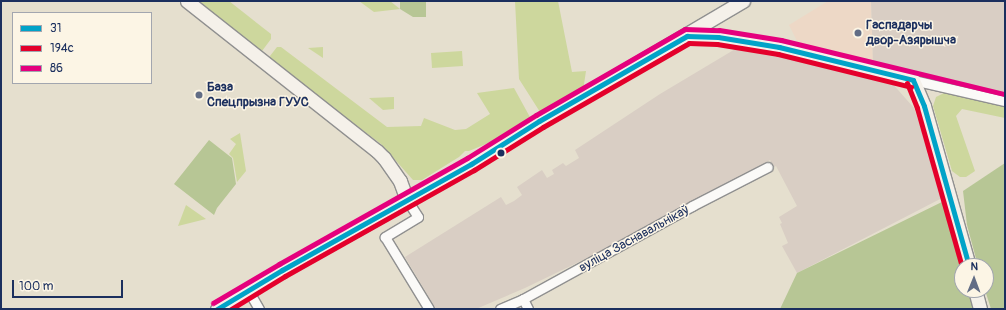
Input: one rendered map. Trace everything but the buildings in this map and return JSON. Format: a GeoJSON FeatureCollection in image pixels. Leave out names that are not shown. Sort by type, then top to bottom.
{"type":"FeatureCollection","features":[{"type":"Feature","properties":{"kind":"main road"},"geometry":{"type":"LineString","coordinates":[[187,1],[378,152],[400,181],[407,200]]}},
{"type":"Feature","properties":{"kind":"main road"},"geometry":{"type":"LineString","coordinates":[[217,309],[407,200],[687,36],[743,1]]}},
{"type":"Feature","properties":{"kind":"main road"},"geometry":{"type":"LineString","coordinates":[[687,36],[718,37],[772,45],[913,80],[919,92],[930,128],[967,258]]}},
{"type":"Feature","properties":{"kind":"main road"},"geometry":{"type":"LineString","coordinates":[[977,298],[980,309]]}},
{"type":"Feature","properties":{"kind":"street"},"geometry":{"type":"LineString","coordinates":[[913,80],[1005,101]]}},
{"type":"Feature","properties":{"kind":"street","name":"вуліца Заснавальнікаў"},"geometry":{"type":"LineString","coordinates":[[500,309],[523,299],[768,167]]}},
{"type":"Feature","properties":{"kind":"street"},"geometry":{"type":"LineString","coordinates":[[407,200],[418,217],[385,237],[429,309]]}},
{"type":"Feature","properties":{"kind":"street"},"geometry":{"type":"LineString","coordinates":[[248,290],[259,309]]}},
{"type":"Feature","properties":{"kind":"street"},"geometry":{"type":"LineString","coordinates":[[523,299],[528,309]]}},
{"type":"Feature","properties":{"kind":"shaded area"},"geometry":{"type":"Polygon","coordinates":[[[828,1],[871,1],[873,63],[799,45],[789,25],[828,1]]]}},
{"type":"Feature","properties":{"kind":"shaded area"},"geometry":{"type":"Polygon","coordinates":[[[871,1],[1005,1],[1005,93],[873,63],[871,1]]]}},
{"type":"Feature","properties":{"kind":"shaded area"},"geometry":{"type":"Polygon","coordinates":[[[737,48],[757,49],[891,82],[914,108],[944,197],[797,273],[782,246],[788,243],[780,224],[782,223],[779,217],[797,206],[776,166],[774,167],[770,160],[647,229],[525,288],[476,309],[436,309],[405,257],[501,197],[506,205],[514,201],[522,195],[517,187],[542,170],[547,178],[554,174],[552,170],[563,163],[566,166],[579,158],[575,150],[660,94],[737,48]]]}},
{"type":"Feature","properties":{"kind":"green space"},"geometry":{"type":"Polygon","coordinates":[[[193,1],[229,1],[271,34],[271,39],[262,51],[257,52],[193,1]]]}},
{"type":"Feature","properties":{"kind":"green space"},"geometry":{"type":"Polygon","coordinates":[[[359,1],[390,1],[400,9],[374,12],[359,1]]]}},
{"type":"Feature","properties":{"kind":"green space"},"geometry":{"type":"Polygon","coordinates":[[[400,1],[426,1],[426,17],[413,17],[400,9],[400,1]]]}},
{"type":"Feature","properties":{"kind":"green space"},"geometry":{"type":"Polygon","coordinates":[[[515,1],[558,1],[572,72],[586,71],[583,91],[544,112],[540,112],[519,79],[515,1]]]}},
{"type":"Feature","properties":{"kind":"green space"},"geometry":{"type":"Polygon","coordinates":[[[277,47],[281,47],[387,127],[421,126],[424,118],[455,130],[466,129],[490,114],[477,93],[514,88],[531,119],[486,144],[469,151],[465,151],[459,157],[422,180],[413,180],[381,144],[271,61],[270,56],[277,47]]]}},
{"type":"Feature","properties":{"kind":"green space"},"geometry":{"type":"Polygon","coordinates":[[[323,47],[323,58],[308,48],[323,47]]]}},
{"type":"Feature","properties":{"kind":"green space"},"geometry":{"type":"Polygon","coordinates":[[[462,51],[463,66],[432,68],[431,53],[462,51]]]}},
{"type":"Feature","properties":{"kind":"green space"},"geometry":{"type":"Polygon","coordinates":[[[944,93],[1005,106],[1005,118],[962,109],[956,116],[975,171],[966,177],[960,177],[952,171],[933,106],[936,97],[944,93]]]}},
{"type":"Feature","properties":{"kind":"green space"},"geometry":{"type":"Polygon","coordinates":[[[394,97],[394,109],[383,110],[369,98],[394,97]]]}},
{"type":"Feature","properties":{"kind":"green space"},"geometry":{"type":"Polygon","coordinates":[[[240,133],[246,171],[237,182],[233,158],[229,154],[236,144],[230,139],[240,133]]]}},
{"type":"Feature","properties":{"kind":"green space"},"geometry":{"type":"Polygon","coordinates":[[[209,140],[232,158],[236,184],[217,208],[214,215],[174,184],[209,140]]]}},
{"type":"Feature","properties":{"kind":"green space"},"geometry":{"type":"Polygon","coordinates":[[[1005,163],[1005,309],[991,309],[988,298],[994,298],[994,258],[976,258],[967,225],[963,191],[1005,163]]]}},
{"type":"Feature","properties":{"kind":"green space"},"geometry":{"type":"Polygon","coordinates":[[[946,200],[961,258],[954,258],[954,298],[972,298],[975,309],[780,309],[797,273],[946,200]]]}},
{"type":"Feature","properties":{"kind":"green space"},"geometry":{"type":"Polygon","coordinates":[[[186,205],[206,219],[178,226],[186,205]]]}},
{"type":"Feature","properties":{"kind":"transit line","name":"86"},"geometry":{"type":"LineString","coordinates":[[213,303],[467,158],[536,115],[685,29],[719,30],[781,40],[1005,94]]}},
{"type":"Feature","properties":{"kind":"transit line","name":"31"},"geometry":{"type":"LineString","coordinates":[[217,309],[282,270],[471,164],[539,121],[687,36],[718,37],[779,47],[913,80]]}},
{"type":"Feature","properties":{"kind":"transit line","name":"194с"},"geometry":{"type":"LineString","coordinates":[[231,309],[285,276],[474,170],[543,127],[689,43],[717,44],[778,54],[911,87]]}},
{"type":"Feature","properties":{"kind":"transit line","name":"31"},"geometry":{"type":"LineString","coordinates":[[913,80],[924,106],[967,258]]}},
{"type":"Feature","properties":{"kind":"transit line","name":"194с"},"geometry":{"type":"LineString","coordinates":[[907,83],[917,108],[959,258]]}},
{"type":"Feature","properties":{"kind":"place","name":"Гаспадарчы двор-Азярышча"},"geometry":{"type":"Point","coordinates":[858,33]}},
{"type":"Feature","properties":{"kind":"place","name":"База Спецпрызна ГУУС"},"geometry":{"type":"Point","coordinates":[199,95]}}]}
